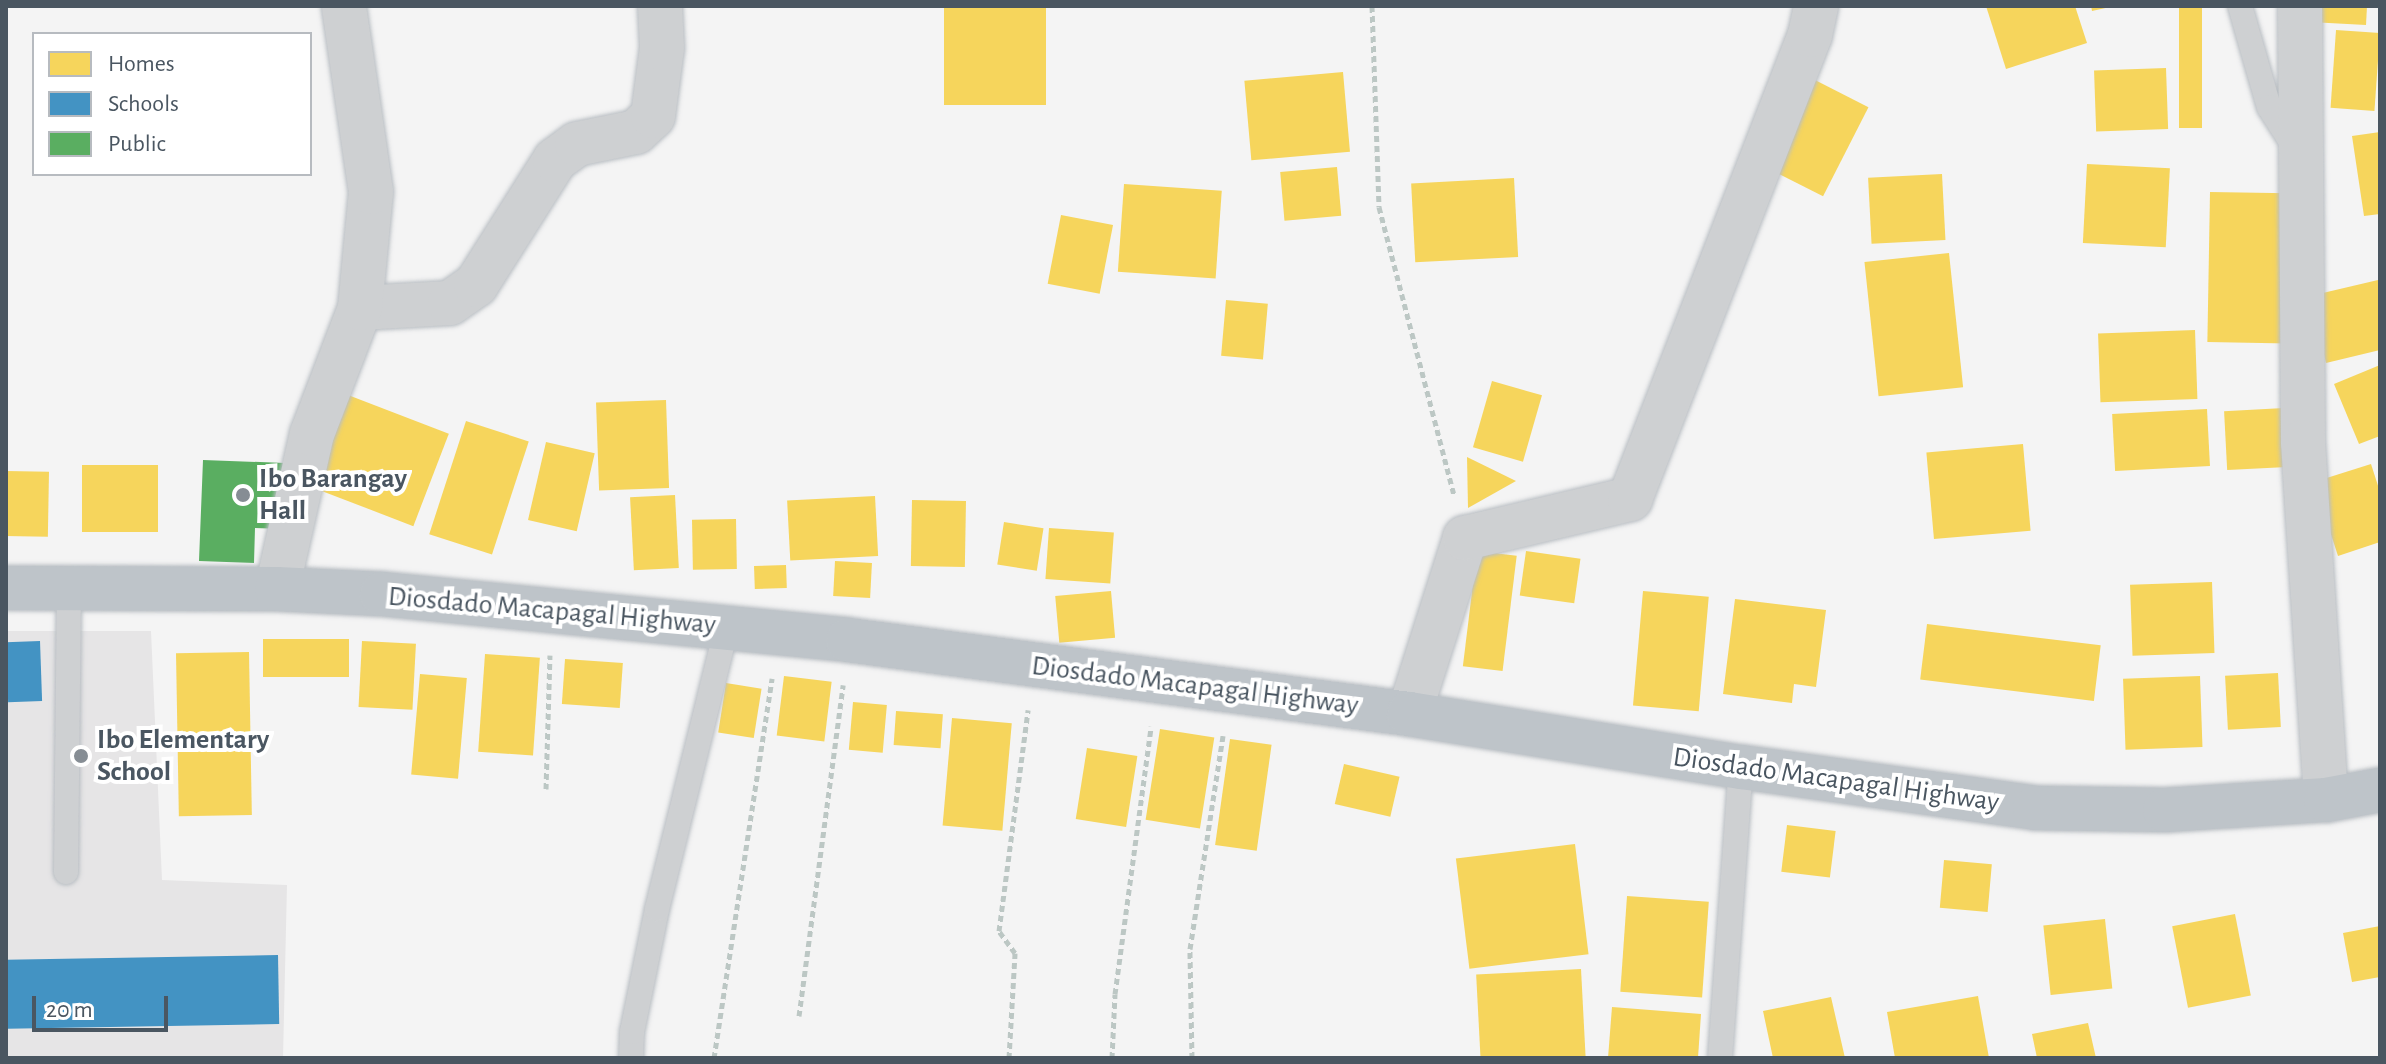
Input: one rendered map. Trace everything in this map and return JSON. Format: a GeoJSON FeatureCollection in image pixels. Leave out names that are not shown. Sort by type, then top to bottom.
{"type":"FeatureCollection","features":[{"type":"Feature","properties":{"kind":"highway","name":"Diosdado Macapagal Highway"},"geometry":{"type":"LineString","coordinates":[[6,588],[277,589],[382,594],[848,640],[1409,714],[1741,767],[2035,808],[2165,810],[2326,800],[2380,790]]}},
{"type":"Feature","properties":{"kind":"street"},"geometry":{"type":"LineString","coordinates":[[277,589],[312,434],[360,308],[371,192],[344,6]]}},
{"type":"Feature","properties":{"kind":"street"},"geometry":{"type":"LineString","coordinates":[[360,308],[450,303],[476,285],[555,160],[577,144],[636,132],[653,116],[662,48],[660,6]]}},
{"type":"Feature","properties":{"kind":"street"},"geometry":{"type":"LineString","coordinates":[[1409,714],[1465,538],[1630,499],[1810,35],[1816,6]]}},
{"type":"Feature","properties":{"kind":"street"},"geometry":{"type":"LineString","coordinates":[[2300,6],[2303,442],[2326,800]]}},
{"type":"Feature","properties":{"kind":"lane"},"geometry":{"type":"LineString","coordinates":[[2240,6],[2269,107],[2301,157]]}},
{"type":"Feature","properties":{"kind":"lane"},"geometry":{"type":"LineString","coordinates":[[66,872],[69,588]]}},
{"type":"Feature","properties":{"kind":"lane"},"geometry":{"type":"LineString","coordinates":[[631,1058],[632,1032],[657,909],[727,627]]}},
{"type":"Feature","properties":{"kind":"lane"},"geometry":{"type":"LineString","coordinates":[[1720,1058],[1741,767]]}},
{"type":"Feature","properties":{"kind":"path"},"geometry":{"type":"LineString","coordinates":[[1372,6],[1379,207],[1465,538]]}},
{"type":"Feature","properties":{"kind":"path"},"geometry":{"type":"LineString","coordinates":[[546,789],[551,610]]}},
{"type":"Feature","properties":{"kind":"path"},"geometry":{"type":"LineString","coordinates":[[714,1058],[778,633]]}},
{"type":"Feature","properties":{"kind":"path"},"geometry":{"type":"LineString","coordinates":[[799,1016],[848,640]]}},
{"type":"Feature","properties":{"kind":"path"},"geometry":{"type":"LineString","coordinates":[[1009,1058],[1015,953],[999,931],[1034,665]]}},
{"type":"Feature","properties":{"kind":"path"},"geometry":{"type":"LineString","coordinates":[[1112,1058],[1115,994],[1157,681]]}},
{"type":"Feature","properties":{"kind":"path"},"geometry":{"type":"LineString","coordinates":[[1192,1058],[1190,949],[1230,691]]}},
{"type":"Feature","properties":{"kind":"shaded area","name":"Ibo Elementary School"},"geometry":{"type":"Polygon","coordinates":[[[6,631],[151,631],[162,880],[287,885],[283,1058],[6,1058],[6,631]]]}},
{"type":"Feature","properties":{"kind":"building: Homes"},"geometry":{"type":"Polygon","coordinates":[[[944,6],[1046,6],[1046,105],[944,105],[944,6]]]}},
{"type":"Feature","properties":{"kind":"building: Homes"},"geometry":{"type":"Polygon","coordinates":[[[1986,6],[2075,6],[2087,43],[2006,69],[1986,6]]]}},
{"type":"Feature","properties":{"kind":"building: Homes"},"geometry":{"type":"Polygon","coordinates":[[[2091,6],[2110,6],[2110,7],[2092,11],[2091,6]]]}},
{"type":"Feature","properties":{"kind":"building: Homes"},"geometry":{"type":"Polygon","coordinates":[[[2179,6],[2202,6],[2202,128],[2179,128],[2179,6]]]}},
{"type":"Feature","properties":{"kind":"building: Homes"},"geometry":{"type":"Polygon","coordinates":[[[2310,6],[2367,6],[2366,25],[2310,22],[2310,6]]]}},
{"type":"Feature","properties":{"kind":"building: Homes"},"geometry":{"type":"Polygon","coordinates":[[[2336,30],[2380,33],[2374,111],[2331,108],[2336,30]]]}},
{"type":"Feature","properties":{"kind":"building: Homes"},"geometry":{"type":"Polygon","coordinates":[[[2166,68],[2168,129],[2096,131],[2094,71],[2166,68]]]}},
{"type":"Feature","properties":{"kind":"building: Homes"},"geometry":{"type":"Polygon","coordinates":[[[1343,72],[1350,152],[1251,160],[1244,81],[1343,72]]]}},
{"type":"Feature","properties":{"kind":"building: Homes"},"geometry":{"type":"Polygon","coordinates":[[[1815,80],[1868,107],[1823,196],[1770,169],[1815,80]]]}},
{"type":"Feature","properties":{"kind":"building: Homes"},"geometry":{"type":"Polygon","coordinates":[[[2380,132],[2380,214],[2364,216],[2352,136],[2380,132]]]}},
{"type":"Feature","properties":{"kind":"building: Homes"},"geometry":{"type":"Polygon","coordinates":[[[2087,164],[2170,168],[2166,247],[2083,243],[2087,164]]]}},
{"type":"Feature","properties":{"kind":"building: Homes"},"geometry":{"type":"Polygon","coordinates":[[[1337,167],[1341,216],[1284,221],[1280,172],[1337,167]]]}},
{"type":"Feature","properties":{"kind":"building: Homes"},"geometry":{"type":"Polygon","coordinates":[[[1942,174],[1945,240],[1872,244],[1868,178],[1942,174]]]}},
{"type":"Feature","properties":{"kind":"building: Homes"},"geometry":{"type":"Polygon","coordinates":[[[1514,178],[1518,257],[1415,262],[1411,183],[1514,178]]]}},
{"type":"Feature","properties":{"kind":"building: Homes"},"geometry":{"type":"Polygon","coordinates":[[[1124,184],[1222,191],[1216,279],[1118,272],[1124,184]]]}},
{"type":"Feature","properties":{"kind":"building: Homes"},"geometry":{"type":"Polygon","coordinates":[[[2210,192],[2291,193],[2288,343],[2207,342],[2210,192]]]}},
{"type":"Feature","properties":{"kind":"building: Homes"},"geometry":{"type":"Polygon","coordinates":[[[1061,215],[1113,225],[1100,294],[1048,284],[1061,215]]]}},
{"type":"Feature","properties":{"kind":"building: Homes"},"geometry":{"type":"Polygon","coordinates":[[[1949,253],[1963,387],[1879,396],[1864,262],[1949,253]]]}},
{"type":"Feature","properties":{"kind":"building: Homes"},"geometry":{"type":"Polygon","coordinates":[[[2378,280],[2380,350],[2326,363],[2310,296],[2378,280]]]}},
{"type":"Feature","properties":{"kind":"building: Homes"},"geometry":{"type":"Polygon","coordinates":[[[1226,300],[1268,304],[1263,359],[1221,356],[1226,300]]]}},
{"type":"Feature","properties":{"kind":"building: Homes"},"geometry":{"type":"Polygon","coordinates":[[[2195,330],[2197,399],[2100,402],[2098,333],[2195,330]]]}},
{"type":"Feature","properties":{"kind":"building: Homes"},"geometry":{"type":"Polygon","coordinates":[[[2380,365],[2380,436],[2359,444],[2334,384],[2380,365]]]}},
{"type":"Feature","properties":{"kind":"building: Homes"},"geometry":{"type":"Polygon","coordinates":[[[1492,381],[1542,395],[1523,462],[1473,447],[1492,381]]]}},
{"type":"Feature","properties":{"kind":"building: Homes"},"geometry":{"type":"Polygon","coordinates":[[[348,395],[449,434],[413,526],[313,487],[348,395]]]}},
{"type":"Feature","properties":{"kind":"building: Homes"},"geometry":{"type":"Polygon","coordinates":[[[666,400],[669,488],[599,490],[596,402],[666,400]]]}},
{"type":"Feature","properties":{"kind":"building: Homes"},"geometry":{"type":"Polygon","coordinates":[[[2284,408],[2287,467],[2227,470],[2224,411],[2284,408]]]}},
{"type":"Feature","properties":{"kind":"building: Homes"},"geometry":{"type":"Polygon","coordinates":[[[2207,409],[2210,466],[2115,471],[2112,414],[2207,409]]]}},
{"type":"Feature","properties":{"kind":"building: Homes"},"geometry":{"type":"Polygon","coordinates":[[[466,421],[529,441],[492,555],[429,534],[466,421]]]}},
{"type":"Feature","properties":{"kind":"building: Homes"},"geometry":{"type":"Polygon","coordinates":[[[546,442],[595,453],[577,531],[528,520],[546,442]]]}},
{"type":"Feature","properties":{"kind":"building: Homes"},"geometry":{"type":"Polygon","coordinates":[[[2023,444],[2031,531],[1934,539],[1926,452],[2023,444]]]}},
{"type":"Feature","properties":{"kind":"building: Homes"},"geometry":{"type":"Polygon","coordinates":[[[1467,457],[1516,481],[1468,508],[1467,457]]]}},
{"type":"Feature","properties":{"kind":"building: Homes"},"geometry":{"type":"Polygon","coordinates":[[[2371,464],[2380,492],[2380,542],[2338,556],[2314,482],[2371,464]]]}},
{"type":"Feature","properties":{"kind":"building: Homes"},"geometry":{"type":"Polygon","coordinates":[[[82,465],[158,465],[158,532],[82,532],[82,465]]]}},
{"type":"Feature","properties":{"kind":"building: Homes"},"geometry":{"type":"Polygon","coordinates":[[[6,471],[49,472],[48,537],[6,536],[6,471]]]}},
{"type":"Feature","properties":{"kind":"building: Homes"},"geometry":{"type":"Polygon","coordinates":[[[675,495],[679,568],[634,570],[630,497],[675,495]]]}},
{"type":"Feature","properties":{"kind":"building: Homes"},"geometry":{"type":"Polygon","coordinates":[[[875,496],[878,556],[790,561],[787,501],[875,496]]]}},
{"type":"Feature","properties":{"kind":"building: Homes"},"geometry":{"type":"Polygon","coordinates":[[[912,500],[966,501],[965,567],[911,566],[912,500]]]}},
{"type":"Feature","properties":{"kind":"building: Homes"},"geometry":{"type":"Polygon","coordinates":[[[736,519],[737,569],[693,570],[692,520],[736,519]]]}},
{"type":"Feature","properties":{"kind":"building: Homes"},"geometry":{"type":"Polygon","coordinates":[[[1004,522],[1044,528],[1037,571],[997,564],[1004,522]]]}},
{"type":"Feature","properties":{"kind":"building: Homes"},"geometry":{"type":"Polygon","coordinates":[[[1049,528],[1114,533],[1110,583],[1045,579],[1049,528]]]}},
{"type":"Feature","properties":{"kind":"building: Homes"},"geometry":{"type":"Polygon","coordinates":[[[1477,551],[1517,556],[1503,671],[1463,666],[1477,551]]]}},
{"type":"Feature","properties":{"kind":"building: Homes"},"geometry":{"type":"Polygon","coordinates":[[[1526,551],[1580,559],[1574,603],[1520,596],[1526,551]]]}},
{"type":"Feature","properties":{"kind":"building: Homes"},"geometry":{"type":"Polygon","coordinates":[[[835,561],[872,563],[870,598],[833,596],[835,561]]]}},
{"type":"Feature","properties":{"kind":"building: Homes"},"geometry":{"type":"Polygon","coordinates":[[[786,565],[787,588],[755,589],[754,566],[786,565]]]}},
{"type":"Feature","properties":{"kind":"building: Homes"},"geometry":{"type":"Polygon","coordinates":[[[2212,582],[2214,653],[2133,656],[2130,585],[2212,582]]]}},
{"type":"Feature","properties":{"kind":"building: Homes"},"geometry":{"type":"Polygon","coordinates":[[[1111,591],[1115,638],[1059,643],[1055,596],[1111,591]]]}},
{"type":"Feature","properties":{"kind":"building: Homes"},"geometry":{"type":"Polygon","coordinates":[[[1643,591],[1709,597],[1699,711],[1633,706],[1643,591]]]}},
{"type":"Feature","properties":{"kind":"building: Homes"},"geometry":{"type":"Polygon","coordinates":[[[1735,599],[1826,610],[1816,687],[1794,684],[1792,703],[1723,694],[1735,599]]]}},
{"type":"Feature","properties":{"kind":"building: Homes"},"geometry":{"type":"Polygon","coordinates":[[[1927,624],[2101,645],[2094,701],[1920,680],[1927,624]]]}},
{"type":"Feature","properties":{"kind":"building: Homes"},"geometry":{"type":"Polygon","coordinates":[[[263,639],[349,639],[349,677],[263,677],[263,639]]]}},
{"type":"Feature","properties":{"kind":"building: Homes"},"geometry":{"type":"Polygon","coordinates":[[[362,641],[416,644],[412,710],[359,707],[362,641]]]}},
{"type":"Feature","properties":{"kind":"building: Homes"},"geometry":{"type":"Polygon","coordinates":[[[249,652],[252,815],[179,816],[176,653],[249,652]]]}},
{"type":"Feature","properties":{"kind":"building: Homes"},"geometry":{"type":"Polygon","coordinates":[[[485,654],[540,658],[533,756],[478,752],[485,654]]]}},
{"type":"Feature","properties":{"kind":"building: Homes"},"geometry":{"type":"Polygon","coordinates":[[[565,659],[623,663],[620,708],[562,704],[565,659]]]}},
{"type":"Feature","properties":{"kind":"building: Homes"},"geometry":{"type":"Polygon","coordinates":[[[2278,673],[2281,727],[2228,730],[2225,676],[2278,673]]]}},
{"type":"Feature","properties":{"kind":"building: Homes"},"geometry":{"type":"Polygon","coordinates":[[[420,674],[467,678],[458,779],[411,775],[420,674]]]}},
{"type":"Feature","properties":{"kind":"building: Homes"},"geometry":{"type":"Polygon","coordinates":[[[784,676],[832,682],[824,741],[777,736],[784,676]]]}},
{"type":"Feature","properties":{"kind":"building: Homes"},"geometry":{"type":"Polygon","coordinates":[[[2200,676],[2202,747],[2126,750],[2123,679],[2200,676]]]}},
{"type":"Feature","properties":{"kind":"building: Homes"},"geometry":{"type":"Polygon","coordinates":[[[726,683],[762,689],[754,738],[718,732],[726,683]]]}},
{"type":"Feature","properties":{"kind":"building: Homes"},"geometry":{"type":"Polygon","coordinates":[[[853,702],[887,705],[883,753],[849,750],[853,702]]]}},
{"type":"Feature","properties":{"kind":"building: Homes"},"geometry":{"type":"Polygon","coordinates":[[[896,711],[943,714],[941,748],[894,745],[896,711]]]}},
{"type":"Feature","properties":{"kind":"building: Homes"},"geometry":{"type":"Polygon","coordinates":[[[952,718],[1012,723],[1002,831],[943,826],[952,718]]]}},
{"type":"Feature","properties":{"kind":"building: Homes"},"geometry":{"type":"Polygon","coordinates":[[[1160,729],[1214,738],[1200,828],[1146,820],[1160,729]]]}},
{"type":"Feature","properties":{"kind":"building: Homes"},"geometry":{"type":"Polygon","coordinates":[[[1230,739],[1272,745],[1257,851],[1215,845],[1230,739]]]}},
{"type":"Feature","properties":{"kind":"building: Homes"},"geometry":{"type":"Polygon","coordinates":[[[1087,748],[1137,756],[1126,827],[1076,819],[1087,748]]]}},
{"type":"Feature","properties":{"kind":"building: Homes"},"geometry":{"type":"Polygon","coordinates":[[[1344,764],[1400,777],[1390,817],[1335,804],[1344,764]]]}},
{"type":"Feature","properties":{"kind":"building: Homes"},"geometry":{"type":"Polygon","coordinates":[[[1787,825],[1836,831],[1830,878],[1781,872],[1787,825]]]}},
{"type":"Feature","properties":{"kind":"building: Homes"},"geometry":{"type":"Polygon","coordinates":[[[1575,844],[1589,954],[1469,969],[1456,859],[1575,844]]]}},
{"type":"Feature","properties":{"kind":"building: Homes"},"geometry":{"type":"Polygon","coordinates":[[[1944,860],[1992,864],[1988,912],[1940,908],[1944,860]]]}},
{"type":"Feature","properties":{"kind":"building: Homes"},"geometry":{"type":"Polygon","coordinates":[[[1627,896],[1709,902],[1702,997],[1620,992],[1627,896]]]}},
{"type":"Feature","properties":{"kind":"building: Homes"},"geometry":{"type":"Polygon","coordinates":[[[2235,914],[2251,995],[2188,1008],[2172,926],[2235,914]]]}},
{"type":"Feature","properties":{"kind":"building: Homes"},"geometry":{"type":"Polygon","coordinates":[[[2105,919],[2112,989],[2051,995],[2043,925],[2105,919]]]}},
{"type":"Feature","properties":{"kind":"building: Homes"},"geometry":{"type":"Polygon","coordinates":[[[2380,926],[2380,977],[2352,982],[2343,933],[2380,926]]]}},
{"type":"Feature","properties":{"kind":"building: Homes"},"geometry":{"type":"Polygon","coordinates":[[[1581,969],[1586,1058],[1481,1058],[1476,974],[1581,969]]]}},
{"type":"Feature","properties":{"kind":"building: Homes"},"geometry":{"type":"Polygon","coordinates":[[[1978,996],[1989,1058],[1895,1058],[1887,1012],[1978,996]]]}},
{"type":"Feature","properties":{"kind":"building: Homes"},"geometry":{"type":"Polygon","coordinates":[[[1831,997],[1845,1058],[1773,1058],[1763,1011],[1831,997]]]}},
{"type":"Feature","properties":{"kind":"building: Homes"},"geometry":{"type":"Polygon","coordinates":[[[1612,1007],[1701,1014],[1698,1058],[1608,1058],[1612,1007]]]}},
{"type":"Feature","properties":{"kind":"building: Homes"},"geometry":{"type":"Polygon","coordinates":[[[2088,1023],[2096,1058],[2037,1058],[2032,1034],[2088,1023]]]}},
{"type":"Feature","properties":{"kind":"building: Schools"},"geometry":{"type":"Polygon","coordinates":[[[40,641],[42,701],[8,702],[6,642],[40,641]]]}},
{"type":"Feature","properties":{"kind":"building: Schools"},"geometry":{"type":"Polygon","coordinates":[[[278,955],[279,1024],[7,1029],[6,960],[278,955]]]}},
{"type":"Feature","properties":{"kind":"building: Public","name":"Ibo Barangay Hall"},"geometry":{"type":"Polygon","coordinates":[[[203,460],[285,463],[283,529],[255,528],[254,563],[199,561],[203,460]]]}},
{"type":"Feature","properties":{"kind":"place","name":"Ibo Barangay Hall"},"geometry":{"type":"Point","coordinates":[243,495]}},
{"type":"Feature","properties":{"kind":"place","name":"Ibo Elementary School"},"geometry":{"type":"Point","coordinates":[81,756]}}]}
